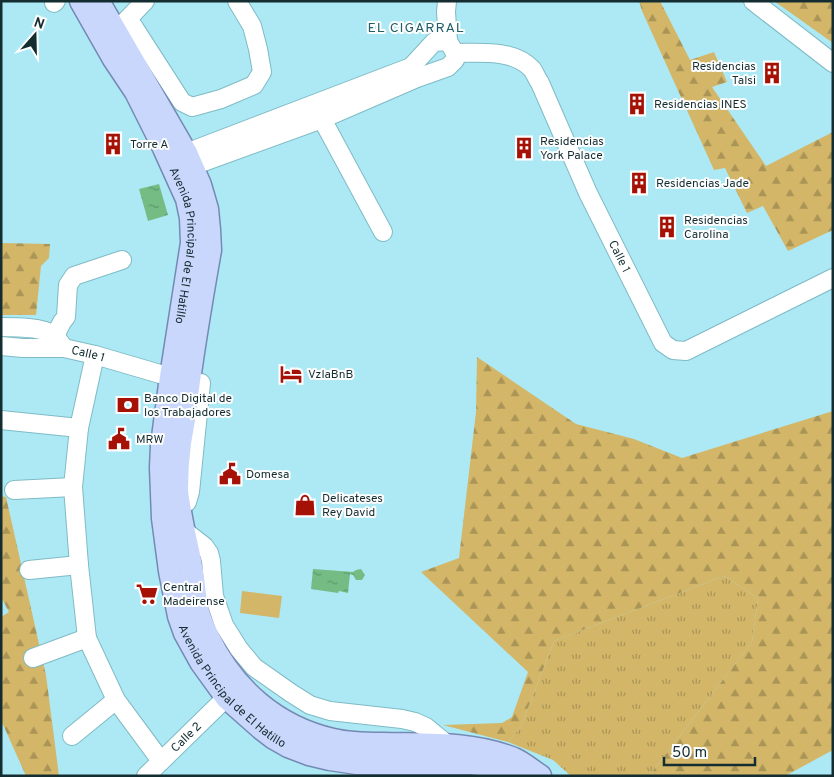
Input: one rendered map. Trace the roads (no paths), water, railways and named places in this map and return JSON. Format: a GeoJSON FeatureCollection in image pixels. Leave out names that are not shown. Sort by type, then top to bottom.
{"type":"FeatureCollection","features":[{"type":"Feature","properties":{"kind":"main road","name":"Avenida Principal de El Hatillo"},"geometry":{"type":"LineString","coordinates":[[81,1],[136,92],[164,148],[183,162]]}},
{"type":"Feature","properties":{"kind":"main road","name":"Avenida Principal de El Hatillo"},"geometry":{"type":"LineString","coordinates":[[98,1],[122,25],[183,162],[191,218],[192,243],[186,406],[180,441],[177,492],[197,608],[233,692],[255,701],[274,716],[314,735],[353,743],[470,747],[514,760],[527,766],[540,776]]}},
{"type":"Feature","properties":{"kind":"main road","name":"Avenida Principal de El Hatillo"},"geometry":{"type":"LineString","coordinates":[[187,380],[162,445],[163,518],[170,571],[179,616],[185,633],[201,662],[233,692],[260,728],[288,746],[309,754],[357,763],[419,769],[462,763],[480,764],[488,765],[516,776]]}},
{"type":"Feature","properties":{"kind":"street"},"geometry":{"type":"LineString","coordinates":[[145,1],[122,25],[135,29],[182,102],[192,107],[221,99],[254,85],[262,72],[252,26],[237,1]]}},
{"type":"Feature","properties":{"kind":"street"},"geometry":{"type":"LineString","coordinates":[[183,162],[413,73],[448,67],[455,60],[446,12],[447,1]]}},
{"type":"Feature","properties":{"kind":"street"},"geometry":{"type":"LineString","coordinates":[[753,1],[833,63]]}},
{"type":"Feature","properties":{"kind":"street"},"geometry":{"type":"LineString","coordinates":[[183,162],[322,119],[413,73],[434,42],[452,47]]}},
{"type":"Feature","properties":{"kind":"street","name":"Calle 1"},"geometry":{"type":"LineString","coordinates":[[452,47],[513,56],[532,70],[540,83],[588,193],[663,343],[673,350],[686,352],[833,278]]}},
{"type":"Feature","properties":{"kind":"street"},"geometry":{"type":"LineString","coordinates":[[322,119],[383,232]]}},
{"type":"Feature","properties":{"kind":"street"},"geometry":{"type":"LineString","coordinates":[[1,327],[32,329],[45,332],[59,342],[62,322],[66,317],[68,285],[74,276],[122,260]]}},
{"type":"Feature","properties":{"kind":"street","name":"Calle 1"},"geometry":{"type":"LineString","coordinates":[[1,346],[23,348],[59,342],[96,355],[187,380]]}},
{"type":"Feature","properties":{"kind":"street"},"geometry":{"type":"LineString","coordinates":[[96,355],[79,428],[73,487],[87,638],[116,700],[161,761]]}},
{"type":"Feature","properties":{"kind":"street"},"geometry":{"type":"LineString","coordinates":[[1,420],[79,428]]}},
{"type":"Feature","properties":{"kind":"street"},"geometry":{"type":"LineString","coordinates":[[14,490],[73,487]]}},
{"type":"Feature","properties":{"kind":"street"},"geometry":{"type":"LineString","coordinates":[[182,529],[204,546],[209,553],[214,596],[224,625],[239,649],[254,667],[310,705],[330,711],[415,722],[426,727],[449,746]]}},
{"type":"Feature","properties":{"kind":"street"},"geometry":{"type":"LineString","coordinates":[[29,570],[79,565]]}},
{"type":"Feature","properties":{"kind":"street"},"geometry":{"type":"LineString","coordinates":[[33,658],[87,638]]}},
{"type":"Feature","properties":{"kind":"street","name":"Calle 2"},"geometry":{"type":"LineString","coordinates":[[146,776],[233,692]]}},
{"type":"Feature","properties":{"kind":"street"},"geometry":{"type":"LineString","coordinates":[[72,736],[116,700]]}},
{"type":"Feature","properties":{"kind":"water"},"geometry":{"type":"Polygon","coordinates":[[[159,184],[168,215],[148,221],[139,189],[159,184]]]}},
{"type":"Feature","properties":{"kind":"water"},"geometry":{"type":"Polygon","coordinates":[[[313,569],[353,572],[361,569],[365,575],[362,580],[356,580],[350,574],[348,593],[339,591],[338,593],[311,589],[313,569]]]}},
{"type":"Feature","properties":{"kind":"place","name":"Residencias Talsi"},"geometry":{"type":"Point","coordinates":[772,73]}},
{"type":"Feature","properties":{"kind":"place","name":"Residencias INES"},"geometry":{"type":"Point","coordinates":[637,104]}},
{"type":"Feature","properties":{"kind":"place","name":"Torre A"},"geometry":{"type":"Point","coordinates":[113,144]}},
{"type":"Feature","properties":{"kind":"place","name":"Residencias York Palace"},"geometry":{"type":"Point","coordinates":[524,148]}},
{"type":"Feature","properties":{"kind":"place","name":"Residencias Jade"},"geometry":{"type":"Point","coordinates":[639,183]}},
{"type":"Feature","properties":{"kind":"place","name":"Residencias Carolina"},"geometry":{"type":"Point","coordinates":[667,227]}},
{"type":"Feature","properties":{"kind":"place","name":"VzlaBnB"},"geometry":{"type":"Point","coordinates":[291,374]}},
{"type":"Feature","properties":{"kind":"place","name":"Banco Digital de los Trabajadores"},"geometry":{"type":"Point","coordinates":[128,405]}},
{"type":"Feature","properties":{"kind":"place","name":"MRW"},"geometry":{"type":"Point","coordinates":[119,439]}},
{"type":"Feature","properties":{"kind":"place","name":"Domesa"},"geometry":{"type":"Point","coordinates":[230,474]}},
{"type":"Feature","properties":{"kind":"place","name":"Delicateses Rey David"},"geometry":{"type":"Point","coordinates":[305,505]}},
{"type":"Feature","properties":{"kind":"place","name":"Central Madeirense"},"geometry":{"type":"Point","coordinates":[147,594]}},
{"type":"Feature","properties":{"kind":"district","name":"EL CIGARRAL"},"geometry":{"type":"Point","coordinates":[416,27]}}]}
